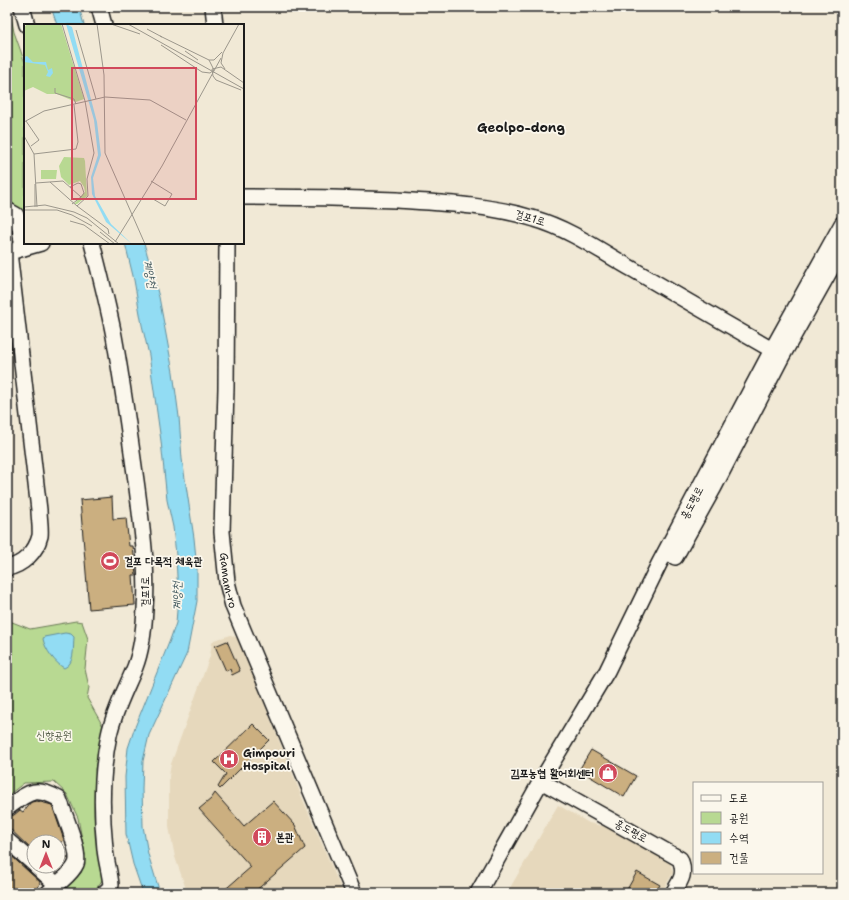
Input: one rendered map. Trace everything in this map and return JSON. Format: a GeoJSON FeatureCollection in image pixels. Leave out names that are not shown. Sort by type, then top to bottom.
{"type":"FeatureCollection","features":[{"type":"Feature","properties":{"kind":"street"},"geometry":{"type":"LineString","coordinates":[[22,7],[28,24]]}},
{"type":"Feature","properties":{"kind":"street"},"geometry":{"type":"LineString","coordinates":[[99,7],[104,24]]}},
{"type":"Feature","properties":{"kind":"street"},"geometry":{"type":"LineString","coordinates":[[213,7],[215,24]]}},
{"type":"Feature","properties":{"kind":"street","name":"걸포1로"},"geometry":{"type":"LineString","coordinates":[[244,197],[339,198],[423,202],[473,206],[511,212],[535,218],[556,226],[601,251],[777,353]]}},
{"type":"Feature","properties":{"kind":"street"},"geometry":{"type":"LineString","coordinates":[[7,210],[16,215],[20,228],[13,251],[39,510],[40,536],[34,549],[26,560],[16,567],[7,568]]}},
{"type":"Feature","properties":{"kind":"street","name":"홍도평로"},"geometry":{"type":"LineString","coordinates":[[478,893],[615,674],[676,554],[714,487],[777,353],[842,224]]}},
{"type":"Feature","properties":{"kind":"street"},"geometry":{"type":"LineString","coordinates":[[13,251],[38,244]]}},
{"type":"Feature","properties":{"kind":"street","name":"걸포1로"},"geometry":{"type":"LineString","coordinates":[[92,244],[114,334],[123,387],[141,521],[146,582],[143,633],[139,652],[136,665],[115,716],[110,733],[104,767],[103,823],[105,850],[111,885],[106,891]]}},
{"type":"Feature","properties":{"kind":"street","name":"Gamam-ro"},"geometry":{"type":"LineString","coordinates":[[227,244],[226,388],[222,532],[227,582],[233,606],[354,893]]}},
{"type":"Feature","properties":{"kind":"street","name":"홍도평로"},"geometry":{"type":"LineString","coordinates":[[777,353],[842,249]]}},
{"type":"Feature","properties":{"kind":"street","name":"홍도평로"},"geometry":{"type":"LineString","coordinates":[[488,893],[545,784]]}},
{"type":"Feature","properties":{"kind":"street","name":"홍도평로"},"geometry":{"type":"LineString","coordinates":[[545,784],[680,859],[684,874],[673,893]]}},
{"type":"Feature","properties":{"kind":"street"},"geometry":{"type":"LineString","coordinates":[[7,808],[25,796],[37,791],[49,793],[59,799],[70,828],[77,863],[71,871],[52,889],[41,874]]}},
{"type":"Feature","properties":{"kind":"street"},"geometry":{"type":"LineString","coordinates":[[7,840],[26,857]]}},
{"type":"Feature","properties":{"kind":"shaded area","name":"Gimpouri Hospital"},"geometry":{"type":"Polygon","coordinates":[[[231,635],[237,638],[242,648],[301,795],[343,893],[188,893],[186,889],[175,857],[169,827],[169,776],[171,764],[210,656],[212,643],[214,640],[231,635]]]}},
{"type":"Feature","properties":{"kind":"shaded area"},"geometry":{"type":"Polygon","coordinates":[[[558,805],[589,823],[606,827],[670,863],[673,873],[661,893],[507,893],[558,805]]]}},
{"type":"Feature","properties":{"kind":"green space"},"geometry":{"type":"Polygon","coordinates":[[[7,7],[9,7],[14,32],[24,60],[24,225],[7,207],[7,7]]]}},
{"type":"Feature","properties":{"kind":"green space","name":"신향공원"},"geometry":{"type":"Polygon","coordinates":[[[7,620],[30,629],[76,621],[82,622],[88,639],[85,669],[89,687],[87,698],[104,728],[95,769],[100,816],[103,879],[93,893],[59,893],[81,873],[85,855],[78,818],[67,794],[54,782],[24,783],[7,796],[7,620]]]}},
{"type":"Feature","properties":{"kind":"water"},"geometry":{"type":"Polygon","coordinates":[[[51,7],[79,7],[84,24],[57,24],[51,7]]]}},
{"type":"Feature","properties":{"kind":"water","name":"계양천"},"geometry":{"type":"Polygon","coordinates":[[[125,244],[144,244],[159,297],[173,372],[179,417],[182,459],[194,538],[197,569],[197,601],[187,653],[149,735],[143,761],[143,826],[148,854],[160,893],[143,893],[133,864],[126,834],[125,777],[128,748],[176,623],[178,598],[173,527],[167,500],[161,441],[149,355],[125,244]]]}},
{"type":"Feature","properties":{"kind":"water"},"geometry":{"type":"Polygon","coordinates":[[[65,633],[71,634],[74,637],[72,659],[68,666],[64,668],[57,663],[51,655],[43,639],[44,637],[65,633]]]}},
{"type":"Feature","properties":{"kind":"building","name":"걸포 다목적 체육관"},"geometry":{"type":"Polygon","coordinates":[[[112,497],[113,519],[126,518],[129,546],[133,546],[136,575],[133,575],[135,605],[89,609],[80,500],[112,497]]]}},
{"type":"Feature","properties":{"kind":"building"},"geometry":{"type":"Polygon","coordinates":[[[227,641],[240,671],[232,675],[230,669],[226,671],[215,646],[227,641]]]}},
{"type":"Feature","properties":{"kind":"building"},"geometry":{"type":"Polygon","coordinates":[[[253,724],[269,740],[220,789],[218,787],[226,774],[214,762],[253,724]]]}},
{"type":"Feature","properties":{"kind":"building","name":"김포농협 활어회센터"},"geometry":{"type":"Polygon","coordinates":[[[591,750],[636,776],[624,797],[579,770],[591,750]]]}},
{"type":"Feature","properties":{"kind":"building","name":"본관"},"geometry":{"type":"Polygon","coordinates":[[[215,793],[244,826],[273,801],[295,825],[305,848],[253,893],[221,893],[251,867],[199,809],[211,799],[215,793]]]}},
{"type":"Feature","properties":{"kind":"building"},"geometry":{"type":"Polygon","coordinates":[[[37,801],[52,805],[62,834],[26,834],[26,844],[7,826],[7,817],[14,815],[20,810],[23,812],[31,802],[37,801]]]}},
{"type":"Feature","properties":{"kind":"building"},"geometry":{"type":"Polygon","coordinates":[[[7,852],[26,869],[26,874],[31,874],[40,882],[39,886],[32,893],[10,893],[7,890],[7,852]]]}},
{"type":"Feature","properties":{"kind":"building"},"geometry":{"type":"Polygon","coordinates":[[[637,872],[660,885],[655,893],[625,893],[637,872]]]}},
{"type":"Feature","properties":{"kind":"place","name":"걸포 다목적 체육관"},"geometry":{"type":"Point","coordinates":[110,561]}},
{"type":"Feature","properties":{"kind":"place","name":"Gimpouri Hospital"},"geometry":{"type":"Point","coordinates":[229,759]}},
{"type":"Feature","properties":{"kind":"place","name":"김포농협 활어회센터"},"geometry":{"type":"Point","coordinates":[608,773]}},
{"type":"Feature","properties":{"kind":"place","name":"본관"},"geometry":{"type":"Point","coordinates":[262,837]}},
{"type":"Feature","properties":{"kind":"district","name":"Geolpo-dong"},"geometry":{"type":"Point","coordinates":[521,127]}}]}
